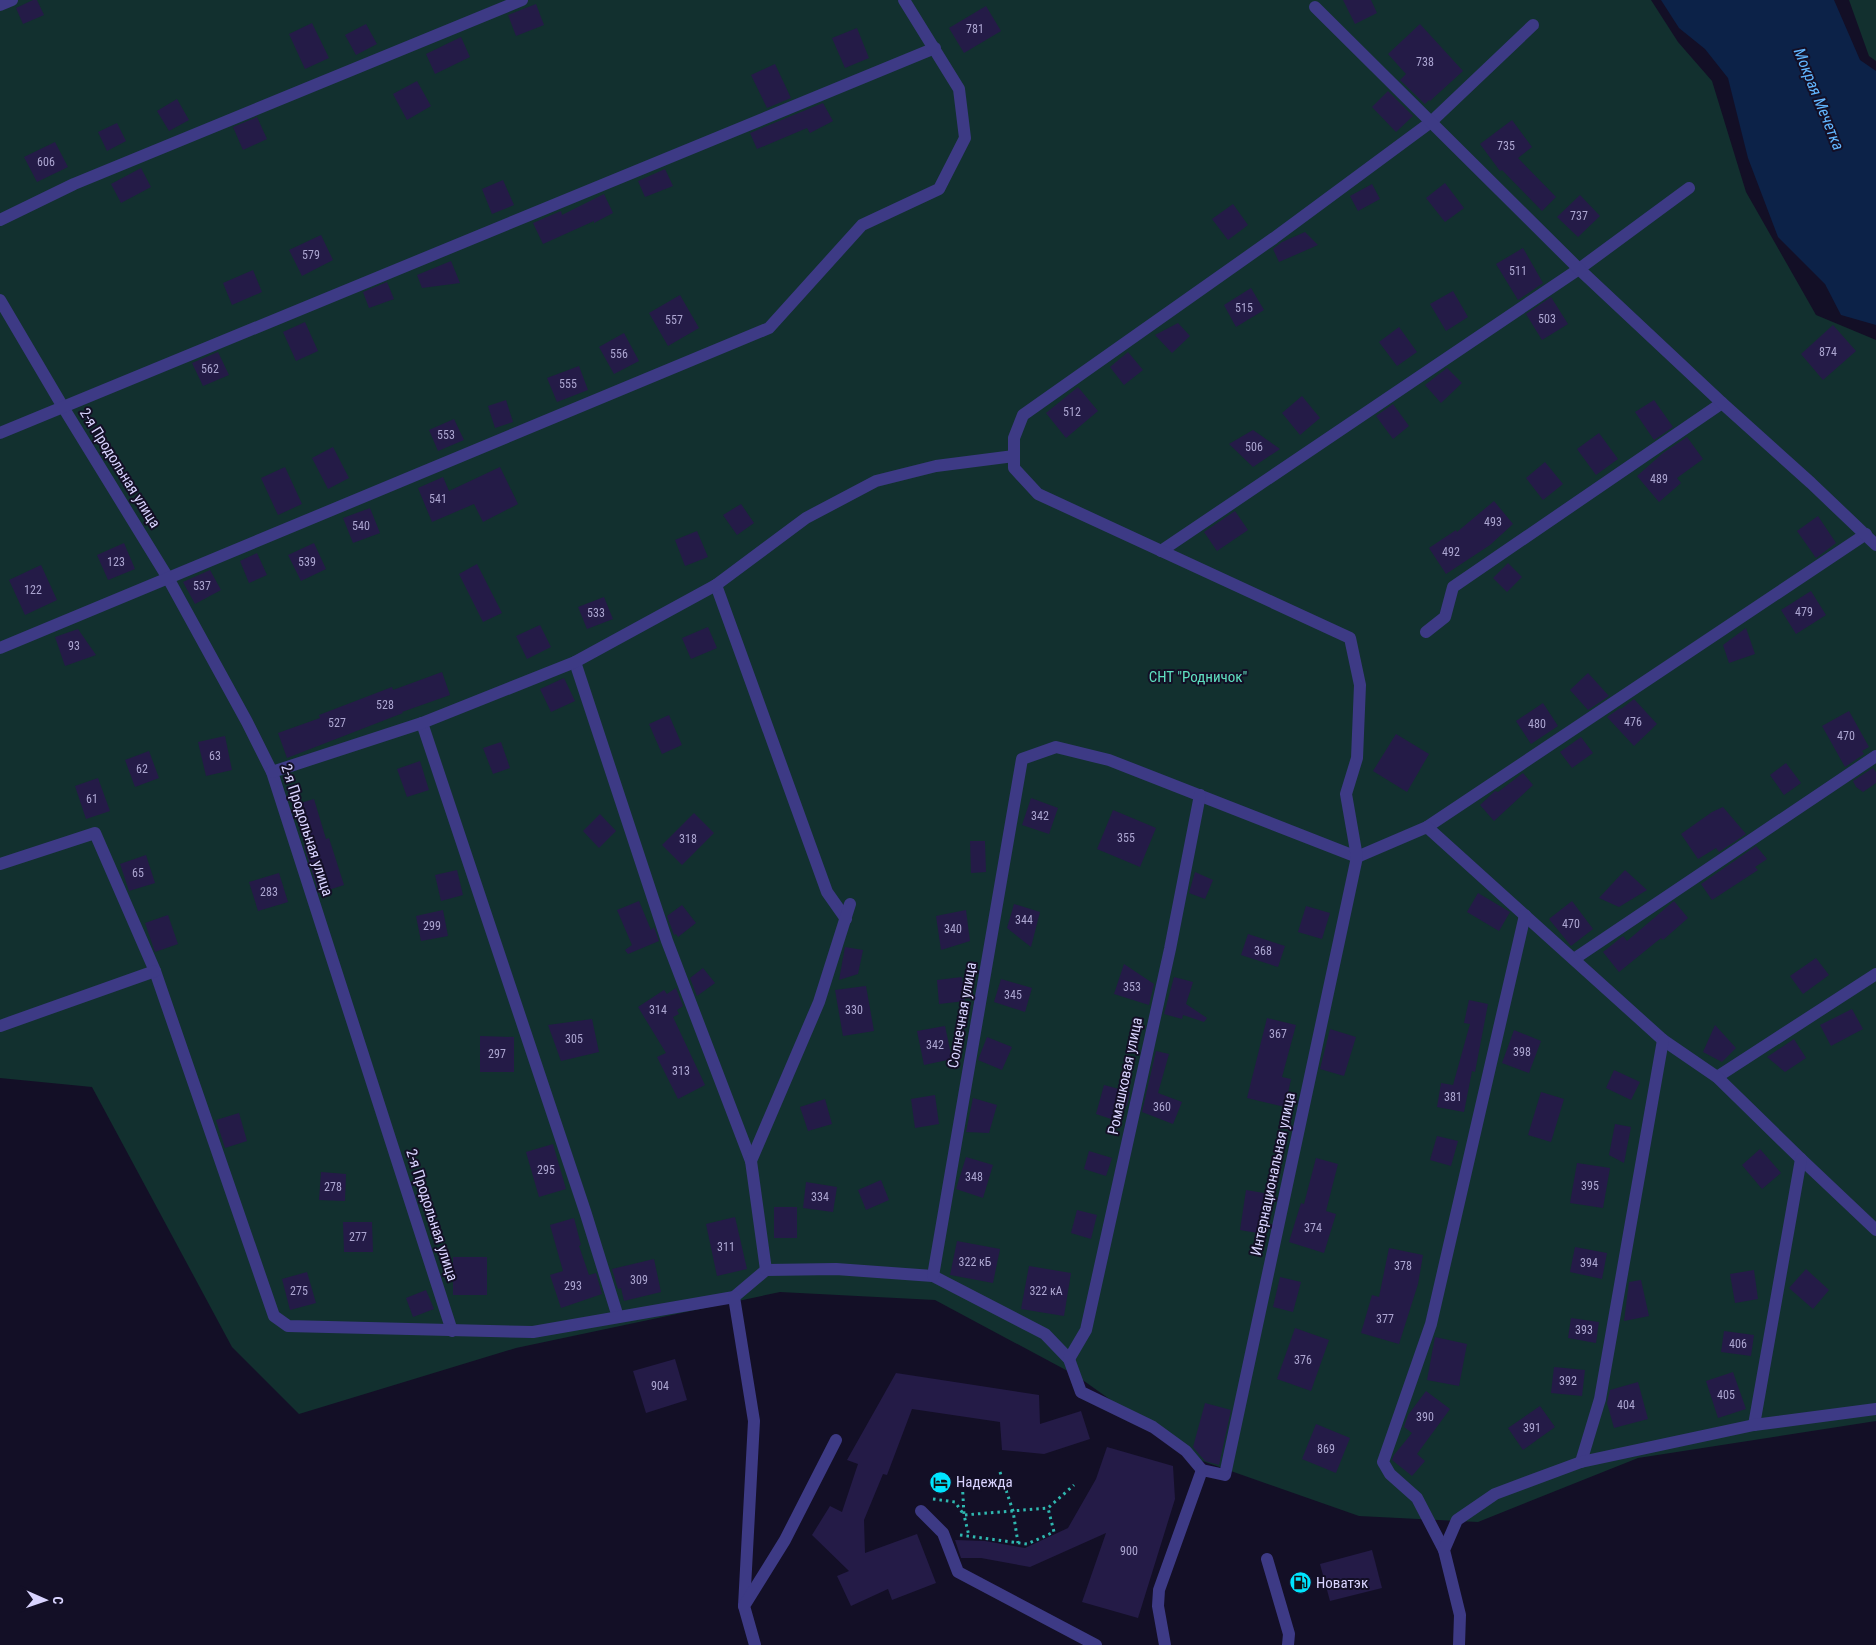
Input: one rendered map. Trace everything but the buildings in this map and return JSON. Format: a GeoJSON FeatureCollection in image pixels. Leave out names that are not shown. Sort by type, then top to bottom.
{"type":"FeatureCollection","features":[{"type":"Feature","properties":{"kind":"street"},"geometry":{"type":"LineString","coordinates":[[0,5],[12,0]]}},
{"type":"Feature","properties":{"kind":"street"},"geometry":{"type":"LineString","coordinates":[[0,220],[74,184],[522,0]]}},
{"type":"Feature","properties":{"kind":"street"},"geometry":{"type":"LineString","coordinates":[[0,648],[769,328],[862,225],[939,190],[965,138],[959,88],[904,0]]}},
{"type":"Feature","properties":{"kind":"street"},"geometry":{"type":"LineString","coordinates":[[1315,7],[1579,269],[1866,534],[1876,546]]}},
{"type":"Feature","properties":{"kind":"street"},"geometry":{"type":"LineString","coordinates":[[1356,857],[1346,794],[1357,758],[1360,685],[1350,638],[1038,494],[1014,468],[1014,438],[1023,415],[1266,244],[1431,122],[1533,25]]}},
{"type":"Feature","properties":{"kind":"street"},"geometry":{"type":"LineString","coordinates":[[0,433],[935,48]]}},
{"type":"Feature","properties":{"kind":"street"},"geometry":{"type":"LineString","coordinates":[[1161,551],[1579,269],[1689,188]]}},
{"type":"Feature","properties":{"kind":"street","name":"2-я Продольная улица"},"geometry":{"type":"LineString","coordinates":[[0,300],[168,578],[247,722],[272,772],[452,1331]]}},
{"type":"Feature","properties":{"kind":"street"},"geometry":{"type":"LineString","coordinates":[[1426,632],[1445,617],[1453,587],[1722,403]]}},
{"type":"Feature","properties":{"kind":"street"},"geometry":{"type":"LineString","coordinates":[[272,772],[422,723],[575,662],[716,585],[806,518],[876,481],[936,466],[1014,456]]}},
{"type":"Feature","properties":{"kind":"street"},"geometry":{"type":"LineString","coordinates":[[1200,795],[1356,857],[1427,827],[1866,534]]}},
{"type":"Feature","properties":{"kind":"street"},"geometry":{"type":"LineString","coordinates":[[716,585],[827,892],[846,919]]}},
{"type":"Feature","properties":{"kind":"street"},"geometry":{"type":"LineString","coordinates":[[575,662],[667,941],[751,1161],[766,1270]]}},
{"type":"Feature","properties":{"kind":"street"},"geometry":{"type":"LineString","coordinates":[[422,723],[570,1164],[618,1316]]}},
{"type":"Feature","properties":{"kind":"street","name":"Солнечная улица"},"geometry":{"type":"LineString","coordinates":[[933,1276],[1022,759],[1056,747],[1109,760],[1200,795]]}},
{"type":"Feature","properties":{"kind":"street"},"geometry":{"type":"LineString","coordinates":[[1574,959],[1876,756]]}},
{"type":"Feature","properties":{"kind":"street","name":"Ромашковая улица"},"geometry":{"type":"LineString","coordinates":[[1069,1359],[1086,1330],[1170,949],[1200,795]]}},
{"type":"Feature","properties":{"kind":"street"},"geometry":{"type":"LineString","coordinates":[[1427,827],[1664,1040],[1717,1077],[1801,1160],[1873,1223]]}},
{"type":"Feature","properties":{"kind":"street"},"geometry":{"type":"LineString","coordinates":[[0,864],[95,833],[154,971],[274,1316],[288,1326],[533,1332],[734,1297],[766,1270],[836,1269],[933,1276],[1045,1334],[1069,1359],[1080,1392],[1153,1428],[1186,1451],[1202,1470],[1159,1590],[1158,1606],[1165,1645]]}},
{"type":"Feature","properties":{"kind":"street","name":"Интернациональная улица"},"geometry":{"type":"LineString","coordinates":[[1202,1470],[1225,1475],[1356,857]]}},
{"type":"Feature","properties":{"kind":"street"},"geometry":{"type":"LineString","coordinates":[[751,1161],[819,1002],[850,904]]}},
{"type":"Feature","properties":{"kind":"street"},"geometry":{"type":"LineString","coordinates":[[1459,1645],[1460,1614],[1444,1550],[1418,1498],[1390,1474],[1383,1462],[1431,1324],[1524,915]]}},
{"type":"Feature","properties":{"kind":"street"},"geometry":{"type":"LineString","coordinates":[[0,1026],[154,971]]}},
{"type":"Feature","properties":{"kind":"street"},"geometry":{"type":"LineString","coordinates":[[1717,1077],[1876,974]]}},
{"type":"Feature","properties":{"kind":"street"},"geometry":{"type":"LineString","coordinates":[[1581,1462],[1600,1399],[1664,1040]]}},
{"type":"Feature","properties":{"kind":"street"},"geometry":{"type":"LineString","coordinates":[[1754,1425],[1801,1160]]}},
{"type":"Feature","properties":{"kind":"street"},"geometry":{"type":"LineString","coordinates":[[734,1297],[754,1421],[744,1606],[755,1645]]}},
{"type":"Feature","properties":{"kind":"street"},"geometry":{"type":"LineString","coordinates":[[1444,1550],[1458,1520],[1494,1494],[1581,1462],[1754,1425],[1876,1409]]}},
{"type":"Feature","properties":{"kind":"street"},"geometry":{"type":"LineString","coordinates":[[744,1606],[785,1540],[836,1440]]}},
{"type":"Feature","properties":{"kind":"street"},"geometry":{"type":"LineString","coordinates":[[920,1510],[943,1533],[958,1572],[1096,1645]]}},
{"type":"Feature","properties":{"kind":"street"},"geometry":{"type":"LineString","coordinates":[[1267,1559],[1289,1634],[1288,1645]]}},
{"type":"Feature","properties":{"kind":"path"},"geometry":{"type":"LineString","coordinates":[[1000,1472],[1013,1511],[1018,1543]]}},
{"type":"Feature","properties":{"kind":"path"},"geometry":{"type":"LineString","coordinates":[[962,1479],[964,1515],[969,1536]]}},
{"type":"Feature","properties":{"kind":"path"},"geometry":{"type":"LineString","coordinates":[[964,1515],[1048,1508],[1074,1485]]}},
{"type":"Feature","properties":{"kind":"path"},"geometry":{"type":"LineString","coordinates":[[934,1507],[930,1499],[955,1502],[964,1515]]}},
{"type":"Feature","properties":{"kind":"path"},"geometry":{"type":"LineString","coordinates":[[943,1533],[1027,1544],[1054,1532],[1048,1508]]}},
{"type":"Feature","properties":{"kind":"green space","name":"СНТ \"Родничок\""},"geometry":{"type":"Polygon","coordinates":[[[0,0],[1651,0],[1678,42],[1712,81],[1746,192],[1816,315],[1876,340],[1876,1421],[1638,1458],[1478,1522],[1359,1516],[1191,1457],[1077,1376],[935,1300],[780,1292],[516,1348],[299,1414],[232,1347],[92,1087],[0,1078],[0,0]]]}},
{"type":"Feature","properties":{"kind":"green space"},"geometry":{"type":"Polygon","coordinates":[[[1849,0],[1876,0],[1876,61],[1869,56],[1849,0]]]}},
{"type":"Feature","properties":{"kind":"water","name":"Мокрая Мечетка"},"geometry":{"type":"Polygon","coordinates":[[[1661,0],[1834,0],[1860,60],[1876,71],[1876,325],[1841,315],[1825,284],[1778,237],[1748,158],[1728,78],[1705,49],[1679,28],[1661,0]]]}},
{"type":"Feature","properties":{"kind":"place","name":"Надежда"},"geometry":{"type":"Point","coordinates":[940,1482]}},
{"type":"Feature","properties":{"kind":"place","name":"Новатэк"},"geometry":{"type":"Point","coordinates":[1300,1583]}}]}
